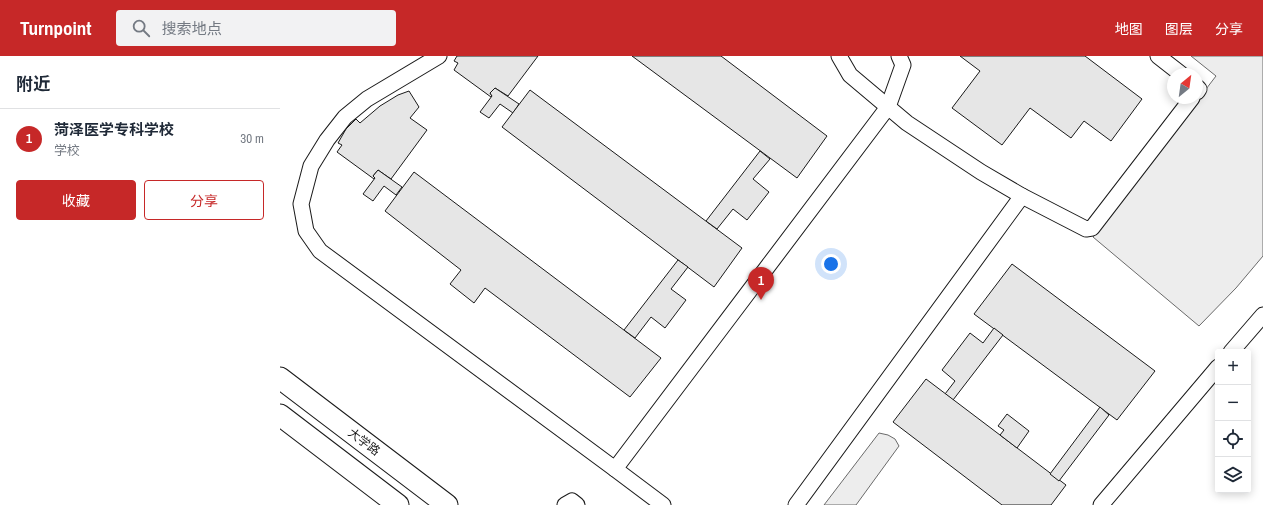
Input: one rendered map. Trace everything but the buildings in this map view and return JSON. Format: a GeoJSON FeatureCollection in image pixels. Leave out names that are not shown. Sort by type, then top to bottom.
{"type":"FeatureCollection","features":[{"type":"Feature","properties":{"kind":"main road","name":"大学路"},"geometry":{"type":"LineString","coordinates":[[280,378],[447,505]]}},
{"type":"Feature","properties":{"kind":"main road"},"geometry":{"type":"LineString","coordinates":[[280,415],[398,505]]}},
{"type":"Feature","properties":{"kind":"street"},"geometry":{"type":"LineString","coordinates":[[439,56],[367,99],[345,117],[327,140],[311,166],[301,204],[306,231],[320,251],[664,505]]}},
{"type":"Feature","properties":{"kind":"street"},"geometry":{"type":"LineString","coordinates":[[839,56],[850,75],[907,123],[981,172],[1022,196],[1086,228],[1092,228],[1187,104]]}},
{"type":"Feature","properties":{"kind":"street"},"geometry":{"type":"LineString","coordinates":[[615,469],[888,107],[903,65],[899,56]]}},
{"type":"Feature","properties":{"kind":"street"},"geometry":{"type":"LineString","coordinates":[[1158,56],[1173,68]]}},
{"type":"Feature","properties":{"kind":"street"},"geometry":{"type":"LineString","coordinates":[[796,505],[1022,196]]}},
{"type":"Feature","properties":{"kind":"street"},"geometry":{"type":"LineString","coordinates":[[1234,349],[1263,315]]}},
{"type":"Feature","properties":{"kind":"street"},"geometry":{"type":"LineString","coordinates":[[1101,505],[1215,371]]}},
{"type":"Feature","properties":{"kind":"street"},"geometry":{"type":"LineString","coordinates":[[565,505],[572,501],[578,505]]}},
{"type":"Feature","properties":{"kind":"shaded area"},"geometry":{"type":"Polygon","coordinates":[[[1191,56],[1263,56],[1263,256],[1236,288],[1199,326],[1093,237],[1195,104],[1203,104],[1203,93],[1216,76],[1191,56]]]}},
{"type":"Feature","properties":{"kind":"shaded area"},"geometry":{"type":"Polygon","coordinates":[[[879,433],[888,435],[895,439],[899,446],[856,505],[824,505],[879,433]]]}},
{"type":"Feature","properties":{"kind":"place","name":"菏泽医学专科学校"},"geometry":{"type":"Point","coordinates":[761,300]}}]}
